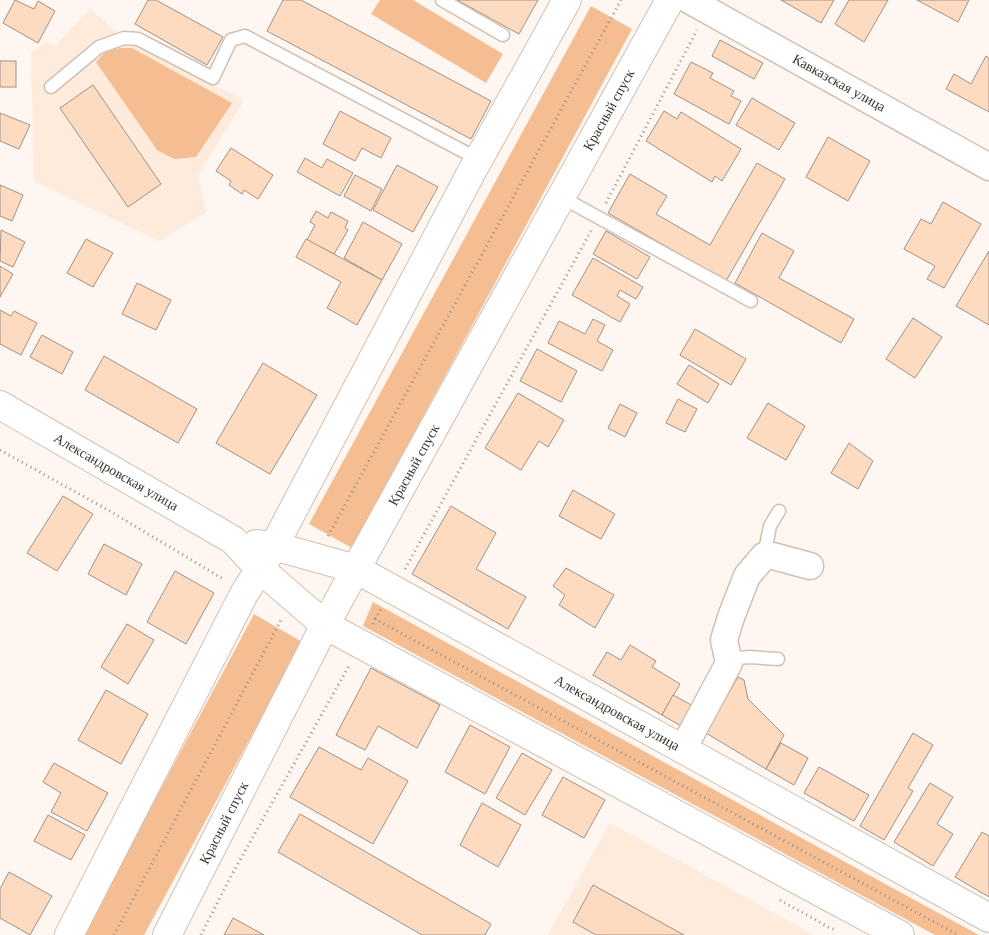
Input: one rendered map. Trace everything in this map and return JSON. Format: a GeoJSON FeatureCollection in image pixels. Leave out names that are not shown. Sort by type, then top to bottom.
{"type":"FeatureCollection","features":[{"type":"Feature","properties":{"kind":"street"},"geometry":{"type":"LineString","coordinates":[[69,935],[478,159],[567,0]]}},
{"type":"Feature","properties":{"kind":"street","name":"Красный спуск"},"geometry":{"type":"LineString","coordinates":[[167,935],[325,625],[670,0]]}},
{"type":"Feature","properties":{"kind":"street","name":"Кавказская улица"},"geometry":{"type":"LineString","coordinates":[[698,5],[989,167]]}},
{"type":"Feature","properties":{"kind":"street","name":"Александровская улица"},"geometry":{"type":"LineString","coordinates":[[0,404],[233,540],[267,557],[315,557],[356,569],[989,918]]}},
{"type":"Feature","properties":{"kind":"street"},"geometry":{"type":"LineString","coordinates":[[683,750],[729,663],[724,640],[747,576],[764,556],[773,556],[810,566]]}},
{"type":"Feature","properties":{"kind":"street"},"geometry":{"type":"LineString","coordinates":[[267,557],[294,598],[325,625],[900,935]]}},
{"type":"Feature","properties":{"kind":"lane"},"geometry":{"type":"LineString","coordinates":[[442,0],[503,35]]}},
{"type":"Feature","properties":{"kind":"lane"},"geometry":{"type":"LineString","coordinates":[[51,87],[99,47],[124,38],[138,39],[213,78],[231,40],[245,36],[478,159]]}},
{"type":"Feature","properties":{"kind":"lane"},"geometry":{"type":"LineString","coordinates":[[561,197],[752,301]]}},
{"type":"Feature","properties":{"kind":"lane"},"geometry":{"type":"LineString","coordinates":[[764,556],[770,526],[779,511]]}},
{"type":"Feature","properties":{"kind":"lane"},"geometry":{"type":"LineString","coordinates":[[728,659],[749,657],[778,659]]}},
{"type":"Feature","properties":{"kind":"path"},"geometry":{"type":"LineString","coordinates":[[315,557],[332,530],[621,0]]}},
{"type":"Feature","properties":{"kind":"path"},"geometry":{"type":"LineString","coordinates":[[201,935],[230,878],[375,619],[424,538],[598,218],[698,5]]}},
{"type":"Feature","properties":{"kind":"path"},"geometry":{"type":"LineString","coordinates":[[114,935],[273,634],[294,598]]}},
{"type":"Feature","properties":{"kind":"path"},"geometry":{"type":"LineString","coordinates":[[375,619],[958,935]]}},
{"type":"Feature","properties":{"kind":"shaded area"},"geometry":{"type":"Polygon","coordinates":[[[380,0],[413,0],[503,54],[486,83],[371,14],[380,0]]]}},
{"type":"Feature","properties":{"kind":"shaded area"},"geometry":{"type":"Polygon","coordinates":[[[591,6],[632,29],[352,548],[309,524],[591,6]]]}},
{"type":"Feature","properties":{"kind":"shaded area"},"geometry":{"type":"Polygon","coordinates":[[[90,9],[128,42],[244,100],[198,176],[206,212],[159,241],[34,181],[31,53],[46,42],[56,46],[90,9]]]}},
{"type":"Feature","properties":{"kind":"shaded area"},"geometry":{"type":"Polygon","coordinates":[[[132,48],[232,103],[196,157],[174,159],[157,150],[96,62],[106,51],[132,48]]]}},
{"type":"Feature","properties":{"kind":"shaded area"},"geometry":{"type":"Polygon","coordinates":[[[373,602],[979,935],[935,935],[363,626],[373,602]]]}},
{"type":"Feature","properties":{"kind":"shaded area"},"geometry":{"type":"Polygon","coordinates":[[[254,614],[302,642],[144,935],[83,935],[254,614]]]}},
{"type":"Feature","properties":{"kind":"shaded area"},"geometry":{"type":"Polygon","coordinates":[[[610,823],[814,935],[548,935],[610,823]]]}},
{"type":"Feature","properties":{"kind":"building"},"geometry":{"type":"Polygon","coordinates":[[[15,0],[34,9],[38,1],[55,11],[38,43],[3,23],[15,0]]]}},
{"type":"Feature","properties":{"kind":"building"},"geometry":{"type":"Polygon","coordinates":[[[148,0],[156,0],[223,37],[207,65],[135,24],[148,0]]]}},
{"type":"Feature","properties":{"kind":"building"},"geometry":{"type":"Polygon","coordinates":[[[283,0],[301,0],[491,101],[471,139],[267,31],[283,0]]]}},
{"type":"Feature","properties":{"kind":"building"},"geometry":{"type":"Polygon","coordinates":[[[457,0],[538,0],[519,34],[457,0]]]}},
{"type":"Feature","properties":{"kind":"building"},"geometry":{"type":"Polygon","coordinates":[[[781,0],[834,0],[821,23],[781,0]]]}},
{"type":"Feature","properties":{"kind":"building"},"geometry":{"type":"Polygon","coordinates":[[[849,0],[888,0],[864,42],[835,24],[849,0]]]}},
{"type":"Feature","properties":{"kind":"building"},"geometry":{"type":"Polygon","coordinates":[[[917,0],[969,0],[958,22],[917,0]]]}},
{"type":"Feature","properties":{"kind":"building"},"geometry":{"type":"Polygon","coordinates":[[[720,40],[763,63],[754,79],[712,56],[720,40]]]}},
{"type":"Feature","properties":{"kind":"building"},"geometry":{"type":"Polygon","coordinates":[[[986,56],[989,58],[989,112],[946,89],[954,74],[971,84],[986,56]]]}},
{"type":"Feature","properties":{"kind":"building"},"geometry":{"type":"Polygon","coordinates":[[[0,61],[16,61],[16,87],[0,87],[0,61]]]}},
{"type":"Feature","properties":{"kind":"building"},"geometry":{"type":"Polygon","coordinates":[[[691,62],[713,73],[710,78],[734,91],[731,96],[741,101],[729,124],[674,94],[691,62]]]}},
{"type":"Feature","properties":{"kind":"building"},"geometry":{"type":"Polygon","coordinates":[[[93,85],[161,184],[128,207],[60,108],[93,85]]]}},
{"type":"Feature","properties":{"kind":"building"},"geometry":{"type":"Polygon","coordinates":[[[752,98],[795,123],[779,150],[736,125],[752,98]]]}},
{"type":"Feature","properties":{"kind":"building"},"geometry":{"type":"Polygon","coordinates":[[[340,111],[391,138],[381,158],[362,148],[355,161],[323,144],[340,111]]]}},
{"type":"Feature","properties":{"kind":"building"},"geometry":{"type":"Polygon","coordinates":[[[664,111],[677,119],[681,112],[741,149],[722,181],[715,176],[712,182],[646,141],[664,111]]]}},
{"type":"Feature","properties":{"kind":"building"},"geometry":{"type":"Polygon","coordinates":[[[0,113],[30,125],[19,149],[0,141],[0,113]]]}},
{"type":"Feature","properties":{"kind":"building"},"geometry":{"type":"Polygon","coordinates":[[[828,137],[870,161],[848,201],[806,177],[828,137]]]}},
{"type":"Feature","properties":{"kind":"building"},"geometry":{"type":"Polygon","coordinates":[[[231,148],[273,175],[258,199],[244,190],[242,194],[229,185],[231,181],[216,171],[231,148]]]}},
{"type":"Feature","properties":{"kind":"building"},"geometry":{"type":"Polygon","coordinates":[[[305,158],[322,168],[327,159],[353,173],[340,196],[297,172],[305,158]]]}},
{"type":"Feature","properties":{"kind":"building"},"geometry":{"type":"Polygon","coordinates":[[[757,163],[785,179],[726,281],[608,213],[630,174],[667,196],[656,214],[710,245],[757,163]]]}},
{"type":"Feature","properties":{"kind":"building"},"geometry":{"type":"Polygon","coordinates":[[[397,165],[438,187],[413,232],[373,210],[397,165]]]}},
{"type":"Feature","properties":{"kind":"building"},"geometry":{"type":"Polygon","coordinates":[[[355,175],[382,189],[371,211],[344,196],[355,175]]]}},
{"type":"Feature","properties":{"kind":"building"},"geometry":{"type":"Polygon","coordinates":[[[0,185],[23,195],[12,221],[0,216],[0,185]]]}},
{"type":"Feature","properties":{"kind":"building"},"geometry":{"type":"Polygon","coordinates":[[[943,202],[981,224],[944,288],[927,279],[935,266],[904,249],[921,219],[931,224],[943,202]]]}},
{"type":"Feature","properties":{"kind":"building"},"geometry":{"type":"Polygon","coordinates":[[[316,211],[328,218],[331,212],[348,221],[345,228],[348,230],[334,254],[307,240],[315,225],[310,222],[316,211]]]}},
{"type":"Feature","properties":{"kind":"building"},"geometry":{"type":"Polygon","coordinates":[[[363,222],[402,244],[382,280],[344,258],[363,222]]]}},
{"type":"Feature","properties":{"kind":"building"},"geometry":{"type":"Polygon","coordinates":[[[1,230],[25,242],[13,267],[0,261],[1,230]]]}},
{"type":"Feature","properties":{"kind":"building"},"geometry":{"type":"Polygon","coordinates":[[[606,231],[650,257],[637,279],[593,254],[606,231]]]}},
{"type":"Feature","properties":{"kind":"building"},"geometry":{"type":"Polygon","coordinates":[[[762,233],[794,251],[779,278],[854,319],[841,343],[735,283],[762,233]]]}},
{"type":"Feature","properties":{"kind":"building"},"geometry":{"type":"Polygon","coordinates":[[[86,239],[113,253],[93,287],[67,273],[86,239]]]}},
{"type":"Feature","properties":{"kind":"building"},"geometry":{"type":"Polygon","coordinates":[[[306,239],[382,280],[357,325],[327,308],[341,282],[296,257],[306,239]]]}},
{"type":"Feature","properties":{"kind":"building"},"geometry":{"type":"Polygon","coordinates":[[[989,251],[989,325],[956,306],[989,251]]]}},
{"type":"Feature","properties":{"kind":"building"},"geometry":{"type":"Polygon","coordinates":[[[593,258],[643,287],[636,299],[620,290],[617,296],[630,304],[620,322],[572,295],[593,258]]]}},
{"type":"Feature","properties":{"kind":"building"},"geometry":{"type":"Polygon","coordinates":[[[0,266],[13,274],[0,297],[0,266]]]}},
{"type":"Feature","properties":{"kind":"building"},"geometry":{"type":"Polygon","coordinates":[[[137,283],[171,300],[156,330],[122,314],[137,283]]]}},
{"type":"Feature","properties":{"kind":"building"},"geometry":{"type":"Polygon","coordinates":[[[0,310],[11,316],[14,311],[37,323],[21,355],[0,344],[0,310]]]}},
{"type":"Feature","properties":{"kind":"building"},"geometry":{"type":"Polygon","coordinates":[[[913,318],[942,337],[915,378],[886,359],[913,318]]]}},
{"type":"Feature","properties":{"kind":"building"},"geometry":{"type":"Polygon","coordinates":[[[593,319],[605,325],[597,341],[613,350],[602,371],[548,343],[559,321],[585,334],[593,319]]]}},
{"type":"Feature","properties":{"kind":"building"},"geometry":{"type":"Polygon","coordinates":[[[695,329],[746,359],[731,385],[680,355],[695,329]]]}},
{"type":"Feature","properties":{"kind":"building"},"geometry":{"type":"Polygon","coordinates":[[[42,335],[73,352],[62,374],[30,357],[42,335]]]}},
{"type":"Feature","properties":{"kind":"building"},"geometry":{"type":"Polygon","coordinates":[[[537,349],[577,371],[561,402],[520,381],[537,349]]]}},
{"type":"Feature","properties":{"kind":"building"},"geometry":{"type":"Polygon","coordinates":[[[104,356],[197,409],[178,443],[85,390],[104,356]]]}},
{"type":"Feature","properties":{"kind":"building"},"geometry":{"type":"Polygon","coordinates":[[[263,363],[317,395],[270,474],[216,443],[263,363]]]}},
{"type":"Feature","properties":{"kind":"building"},"geometry":{"type":"Polygon","coordinates":[[[689,365],[719,384],[708,403],[677,384],[689,365]]]}},
{"type":"Feature","properties":{"kind":"building"},"geometry":{"type":"Polygon","coordinates":[[[518,393],[564,420],[548,447],[539,441],[521,470],[485,448],[518,393]]]}},
{"type":"Feature","properties":{"kind":"building"},"geometry":{"type":"Polygon","coordinates":[[[678,399],[697,409],[685,432],[666,423],[678,399]]]}},
{"type":"Feature","properties":{"kind":"building"},"geometry":{"type":"Polygon","coordinates":[[[768,403],[805,426],[786,460],[747,438],[768,403]]]}},
{"type":"Feature","properties":{"kind":"building"},"geometry":{"type":"Polygon","coordinates":[[[620,404],[637,413],[625,437],[608,428],[620,404]]]}},
{"type":"Feature","properties":{"kind":"building"},"geometry":{"type":"Polygon","coordinates":[[[849,443],[873,461],[858,489],[831,473],[849,443]]]}},
{"type":"Feature","properties":{"kind":"building"},"geometry":{"type":"Polygon","coordinates":[[[573,490],[615,514],[601,539],[559,516],[573,490]]]}},
{"type":"Feature","properties":{"kind":"building"},"geometry":{"type":"Polygon","coordinates":[[[63,496],[93,514],[57,571],[27,553],[63,496]]]}},
{"type":"Feature","properties":{"kind":"building"},"geometry":{"type":"Polygon","coordinates":[[[451,506],[496,533],[476,569],[526,597],[508,629],[412,574],[451,506]]]}},
{"type":"Feature","properties":{"kind":"building"},"geometry":{"type":"Polygon","coordinates":[[[104,544],[142,564],[126,595],[88,574],[104,544]]]}},
{"type":"Feature","properties":{"kind":"building"},"geometry":{"type":"Polygon","coordinates":[[[566,568],[614,595],[595,628],[559,605],[565,595],[553,586],[566,568]]]}},
{"type":"Feature","properties":{"kind":"building"},"geometry":{"type":"Polygon","coordinates":[[[175,571],[214,593],[186,644],[147,622],[175,571]]]}},
{"type":"Feature","properties":{"kind":"building"},"geometry":{"type":"Polygon","coordinates":[[[127,624],[154,640],[128,684],[101,667],[127,624]]]}},
{"type":"Feature","properties":{"kind":"building"},"geometry":{"type":"Polygon","coordinates":[[[630,645],[656,661],[652,667],[680,684],[662,715],[593,675],[607,652],[621,660],[630,645]]]}},
{"type":"Feature","properties":{"kind":"building"},"geometry":{"type":"Polygon","coordinates":[[[371,668],[440,705],[417,748],[378,726],[365,750],[336,735],[371,668]]]}},
{"type":"Feature","properties":{"kind":"building"},"geometry":{"type":"Polygon","coordinates":[[[738,677],[744,680],[748,699],[784,735],[766,769],[706,733],[738,677]]]}},
{"type":"Feature","properties":{"kind":"building"},"geometry":{"type":"Polygon","coordinates":[[[106,690],[148,714],[121,764],[78,740],[106,690]]]}},
{"type":"Feature","properties":{"kind":"building"},"geometry":{"type":"Polygon","coordinates":[[[673,695],[693,706],[681,726],[662,715],[673,695]]]}},
{"type":"Feature","properties":{"kind":"building"},"geometry":{"type":"Polygon","coordinates":[[[470,725],[510,747],[485,794],[445,772],[470,725]]]}},
{"type":"Feature","properties":{"kind":"building"},"geometry":{"type":"Polygon","coordinates":[[[913,733],[933,745],[908,788],[913,791],[884,840],[860,826],[913,733]]]}},
{"type":"Feature","properties":{"kind":"building"},"geometry":{"type":"Polygon","coordinates":[[[781,743],[808,758],[794,785],[766,769],[781,743]]]}},
{"type":"Feature","properties":{"kind":"building"},"geometry":{"type":"Polygon","coordinates":[[[319,747],[361,770],[368,758],[408,781],[373,844],[290,797],[319,747]]]}},
{"type":"Feature","properties":{"kind":"building"},"geometry":{"type":"Polygon","coordinates":[[[522,753],[552,770],[525,815],[496,798],[522,753]]]}},
{"type":"Feature","properties":{"kind":"building"},"geometry":{"type":"Polygon","coordinates":[[[54,763],[108,793],[87,831],[51,812],[61,793],[43,782],[54,763]]]}},
{"type":"Feature","properties":{"kind":"building"},"geometry":{"type":"Polygon","coordinates":[[[819,767],[869,795],[854,821],[804,793],[819,767]]]}},
{"type":"Feature","properties":{"kind":"building"},"geometry":{"type":"Polygon","coordinates":[[[563,777],[605,800],[584,838],[542,815],[563,777]]]}},
{"type":"Feature","properties":{"kind":"building"},"geometry":{"type":"Polygon","coordinates":[[[930,783],[953,797],[937,824],[953,834],[933,866],[894,842],[930,783]]]}},
{"type":"Feature","properties":{"kind":"building"},"geometry":{"type":"Polygon","coordinates":[[[482,803],[521,825],[498,867],[460,845],[482,803]]]}},
{"type":"Feature","properties":{"kind":"building"},"geometry":{"type":"Polygon","coordinates":[[[300,814],[491,924],[485,935],[422,935],[278,852],[300,814]]]}},
{"type":"Feature","properties":{"kind":"building"},"geometry":{"type":"Polygon","coordinates":[[[48,815],[85,835],[71,860],[34,841],[48,815]]]}},
{"type":"Feature","properties":{"kind":"building"},"geometry":{"type":"Polygon","coordinates":[[[982,832],[989,836],[989,897],[955,877],[982,832]]]}},
{"type":"Feature","properties":{"kind":"building"},"geometry":{"type":"Polygon","coordinates":[[[9,872],[52,896],[30,935],[0,918],[0,889],[9,872]]]}},
{"type":"Feature","properties":{"kind":"building"},"geometry":{"type":"Polygon","coordinates":[[[593,885],[684,935],[596,935],[573,922],[593,885]]]}},
{"type":"Feature","properties":{"kind":"building"},"geometry":{"type":"Polygon","coordinates":[[[233,918],[264,935],[224,935],[233,918]]]}}]}
